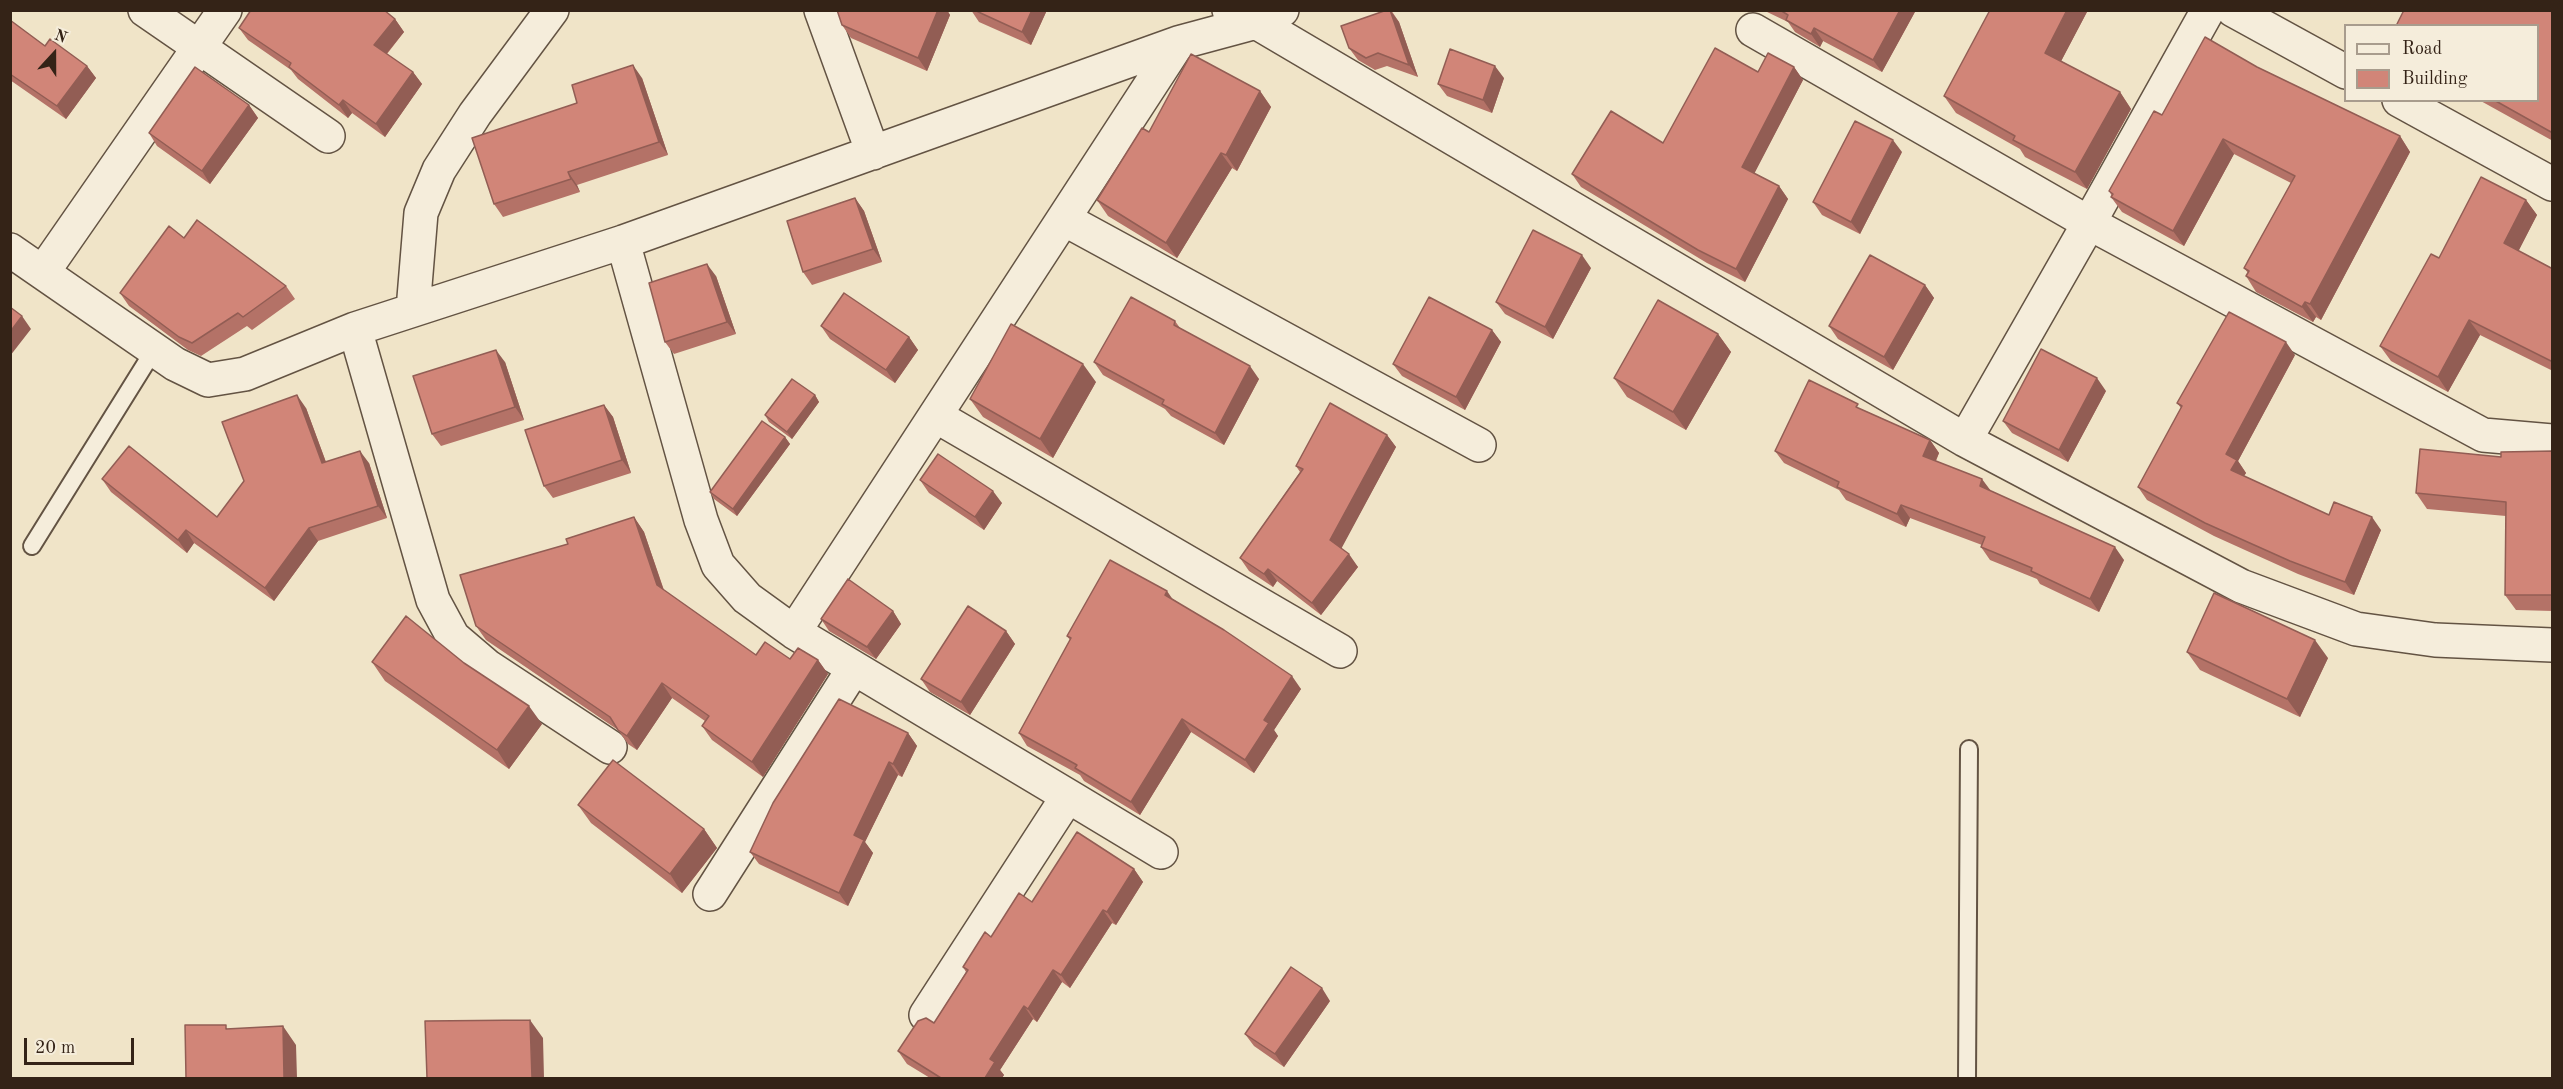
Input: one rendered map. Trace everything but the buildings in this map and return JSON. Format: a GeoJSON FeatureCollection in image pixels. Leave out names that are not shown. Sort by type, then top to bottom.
{"type":"FeatureCollection","features":[{"type":"Feature","properties":{"kind":"street"},"geometry":{"type":"LineString","coordinates":[[145,10],[328,136]]}},
{"type":"Feature","properties":{"kind":"street"},"geometry":{"type":"LineString","coordinates":[[43,272],[225,10]]}},
{"type":"Feature","properties":{"kind":"street"},"geometry":{"type":"LineString","coordinates":[[413,310],[421,213],[439,170],[475,114],[552,10]]}},
{"type":"Feature","properties":{"kind":"street"},"geometry":{"type":"LineString","coordinates":[[821,10],[873,153]]}},
{"type":"Feature","properties":{"kind":"street"},"geometry":{"type":"LineString","coordinates":[[1965,440],[2208,10]]}},
{"type":"Feature","properties":{"kind":"street"},"geometry":{"type":"LineString","coordinates":[[2234,10],[2344,71]]}},
{"type":"Feature","properties":{"kind":"street"},"geometry":{"type":"LineString","coordinates":[[10,250],[175,364],[208,380],[245,374],[355,329],[623,242],[1256,14],[1965,440],[2241,586],[2356,629],[2435,640],[2553,645]]}},
{"type":"Feature","properties":{"kind":"street"},"geometry":{"type":"LineString","coordinates":[[1753,30],[2089,223],[2483,435],[2553,441]]}},
{"type":"Feature","properties":{"kind":"street"},"geometry":{"type":"LineString","coordinates":[[794,632],[1178,43]]}},
{"type":"Feature","properties":{"kind":"street"},"geometry":{"type":"LineString","coordinates":[[2403,102],[2553,184]]}},
{"type":"Feature","properties":{"kind":"street"},"geometry":{"type":"LineString","coordinates":[[1064,219],[1479,445]]}},
{"type":"Feature","properties":{"kind":"street"},"geometry":{"type":"LineString","coordinates":[[623,242],[701,520],[718,565],[747,597],[794,632],[1161,852]]}},
{"type":"Feature","properties":{"kind":"street"},"geometry":{"type":"LineString","coordinates":[[355,329],[433,600],[453,637],[487,666],[610,747]]}},
{"type":"Feature","properties":{"kind":"street"},"geometry":{"type":"LineString","coordinates":[[936,416],[1340,651]]}},
{"type":"Feature","properties":{"kind":"street"},"geometry":{"type":"LineString","coordinates":[[710,894],[854,668]]}},
{"type":"Feature","properties":{"kind":"street"},"geometry":{"type":"LineString","coordinates":[[926,1015],[1068,796]]}},
{"type":"Feature","properties":{"kind":"lane"},"geometry":{"type":"LineString","coordinates":[[32,546],[154,350]]}},
{"type":"Feature","properties":{"kind":"lane"},"geometry":{"type":"LineString","coordinates":[[1967,1078],[1969,749]]}}]}
